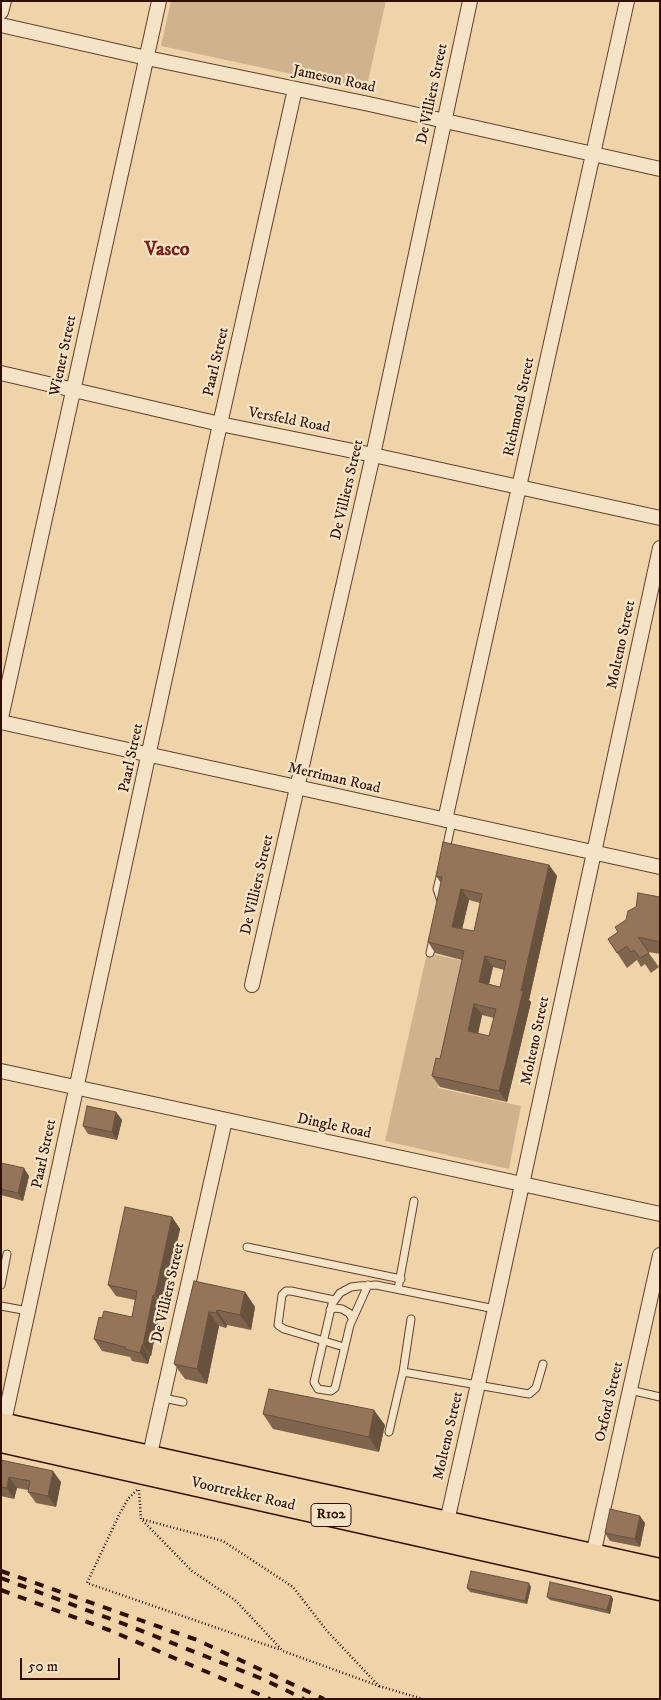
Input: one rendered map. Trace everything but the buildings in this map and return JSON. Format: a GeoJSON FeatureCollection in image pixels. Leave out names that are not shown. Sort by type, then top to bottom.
{"type":"FeatureCollection","features":[{"type":"Feature","properties":{"kind":"main road","name":"Voortrekker Road"},"geometry":{"type":"LineString","coordinates":[[2,1431],[148,1466],[386,1518],[659,1586]]}},
{"type":"Feature","properties":{"kind":"main road","name":"Voortrekker Road"},"geometry":{"type":"LineString","coordinates":[[445,1532],[593,1555],[659,1586]]}},
{"type":"Feature","properties":{"kind":"street"},"geometry":{"type":"LineString","coordinates":[[1,12],[4,1]]}},
{"type":"Feature","properties":{"kind":"street","name":"Wiener Street"},"geometry":{"type":"LineString","coordinates":[[1,718],[159,1]]}},
{"type":"Feature","properties":{"kind":"street","name":"De Villiers Street"},"geometry":{"type":"LineString","coordinates":[[252,985],[373,455],[470,1]]}},
{"type":"Feature","properties":{"kind":"street","name":"Richmond Street"},"geometry":{"type":"LineString","coordinates":[[448,821],[519,488],[627,1]]}},
{"type":"Feature","properties":{"kind":"street","name":"Jameson Road"},"geometry":{"type":"LineString","coordinates":[[1,26],[660,169]]}},
{"type":"Feature","properties":{"kind":"street","name":"Paarl Street"},"geometry":{"type":"LineString","coordinates":[[2,1431],[220,424],[295,89]]}},
{"type":"Feature","properties":{"kind":"street","name":"Versfeld Road"},"geometry":{"type":"LineString","coordinates":[[1,373],[220,424],[373,455],[660,518]]}},
{"type":"Feature","properties":{"kind":"street","name":"Molteno Street"},"geometry":{"type":"LineString","coordinates":[[445,1532],[660,548]]}},
{"type":"Feature","properties":{"kind":"street","name":"Merriman Road"},"geometry":{"type":"LineString","coordinates":[[1,722],[660,867]]}},
{"type":"Feature","properties":{"kind":"street","name":"Dingle Road"},"geometry":{"type":"LineString","coordinates":[[1,1071],[660,1214]]}},
{"type":"Feature","properties":{"kind":"street","name":"De Villiers Street"},"geometry":{"type":"LineString","coordinates":[[148,1466],[225,1120]]}},
{"type":"Feature","properties":{"kind":"street","name":"Oxford Street"},"geometry":{"type":"LineString","coordinates":[[593,1555],[660,1256]]}},
{"type":"Feature","properties":{"kind":"lane"},"geometry":{"type":"LineString","coordinates":[[445,854],[448,821]]}},
{"type":"Feature","properties":{"kind":"lane"},"geometry":{"type":"LineString","coordinates":[[447,845],[456,847]]}},
{"type":"Feature","properties":{"kind":"lane"},"geometry":{"type":"LineString","coordinates":[[439,911],[441,903],[437,889],[443,863]]}},
{"type":"Feature","properties":{"kind":"lane"},"geometry":{"type":"LineString","coordinates":[[430,953],[436,928]]}},
{"type":"Feature","properties":{"kind":"lane"},"geometry":{"type":"LineString","coordinates":[[398,1289],[414,1201]]}},
{"type":"Feature","properties":{"kind":"lane"},"geometry":{"type":"LineString","coordinates":[[247,1247],[401,1278]]}},
{"type":"Feature","properties":{"kind":"lane"},"geometry":{"type":"LineString","coordinates":[[1,1285],[7,1254]]}},
{"type":"Feature","properties":{"kind":"lane"},"geometry":{"type":"LineString","coordinates":[[368,1286],[352,1318],[335,1388],[331,1391],[320,1390],[314,1382],[330,1310],[334,1300],[340,1293],[351,1287],[376,1284],[495,1310]]}},
{"type":"Feature","properties":{"kind":"lane"},"geometry":{"type":"LineString","coordinates":[[334,1300],[291,1290],[286,1291],[282,1295],[278,1325],[284,1329],[344,1347]]}},
{"type":"Feature","properties":{"kind":"lane"},"geometry":{"type":"LineString","coordinates":[[1,1306],[28,1311]]}},
{"type":"Feature","properties":{"kind":"lane"},"geometry":{"type":"LineString","coordinates":[[330,1310],[342,1309],[349,1313],[352,1318]]}},
{"type":"Feature","properties":{"kind":"lane"},"geometry":{"type":"LineString","coordinates":[[389,1432],[403,1372],[411,1319]]}},
{"type":"Feature","properties":{"kind":"lane"},"geometry":{"type":"LineString","coordinates":[[403,1372],[529,1394],[536,1388],[543,1364]]}},
{"type":"Feature","properties":{"kind":"lane"},"geometry":{"type":"LineString","coordinates":[[630,1390],[660,1397]]}},
{"type":"Feature","properties":{"kind":"lane"},"geometry":{"type":"LineString","coordinates":[[163,1398],[183,1402]]}},
{"type":"Feature","properties":{"kind":"path"},"geometry":{"type":"LineString","coordinates":[[283,1651],[234,1600],[192,1571],[141,1519],[139,1488],[128,1499],[120,1513],[87,1583],[379,1686],[423,1699]]}},
{"type":"Feature","properties":{"kind":"path"},"geometry":{"type":"LineString","coordinates":[[141,1519],[223,1541],[293,1586],[327,1631],[379,1686]]}},
{"type":"Feature","properties":{"kind":"shaded area"},"geometry":{"type":"Polygon","coordinates":[[[171,1],[386,1],[366,90],[161,46],[171,1]]]}},
{"type":"Feature","properties":{"kind":"shaded area"},"geometry":{"type":"Polygon","coordinates":[[[427,953],[468,962],[438,1088],[521,1106],[509,1169],[385,1141],[427,953]]]}},
{"type":"Feature","properties":{"kind":"railway"},"geometry":{"type":"LineString","coordinates":[[1,1571],[197,1640],[324,1699]]}},
{"type":"Feature","properties":{"kind":"railway"},"geometry":{"type":"LineString","coordinates":[[1,1578],[132,1627],[265,1680],[304,1699]]}},
{"type":"Feature","properties":{"kind":"railway"},"geometry":{"type":"LineString","coordinates":[[1,1590],[109,1630],[270,1699]]}},
{"type":"Feature","properties":{"kind":"district","name":"Vasco"},"geometry":{"type":"Point","coordinates":[167,251]}}]}
